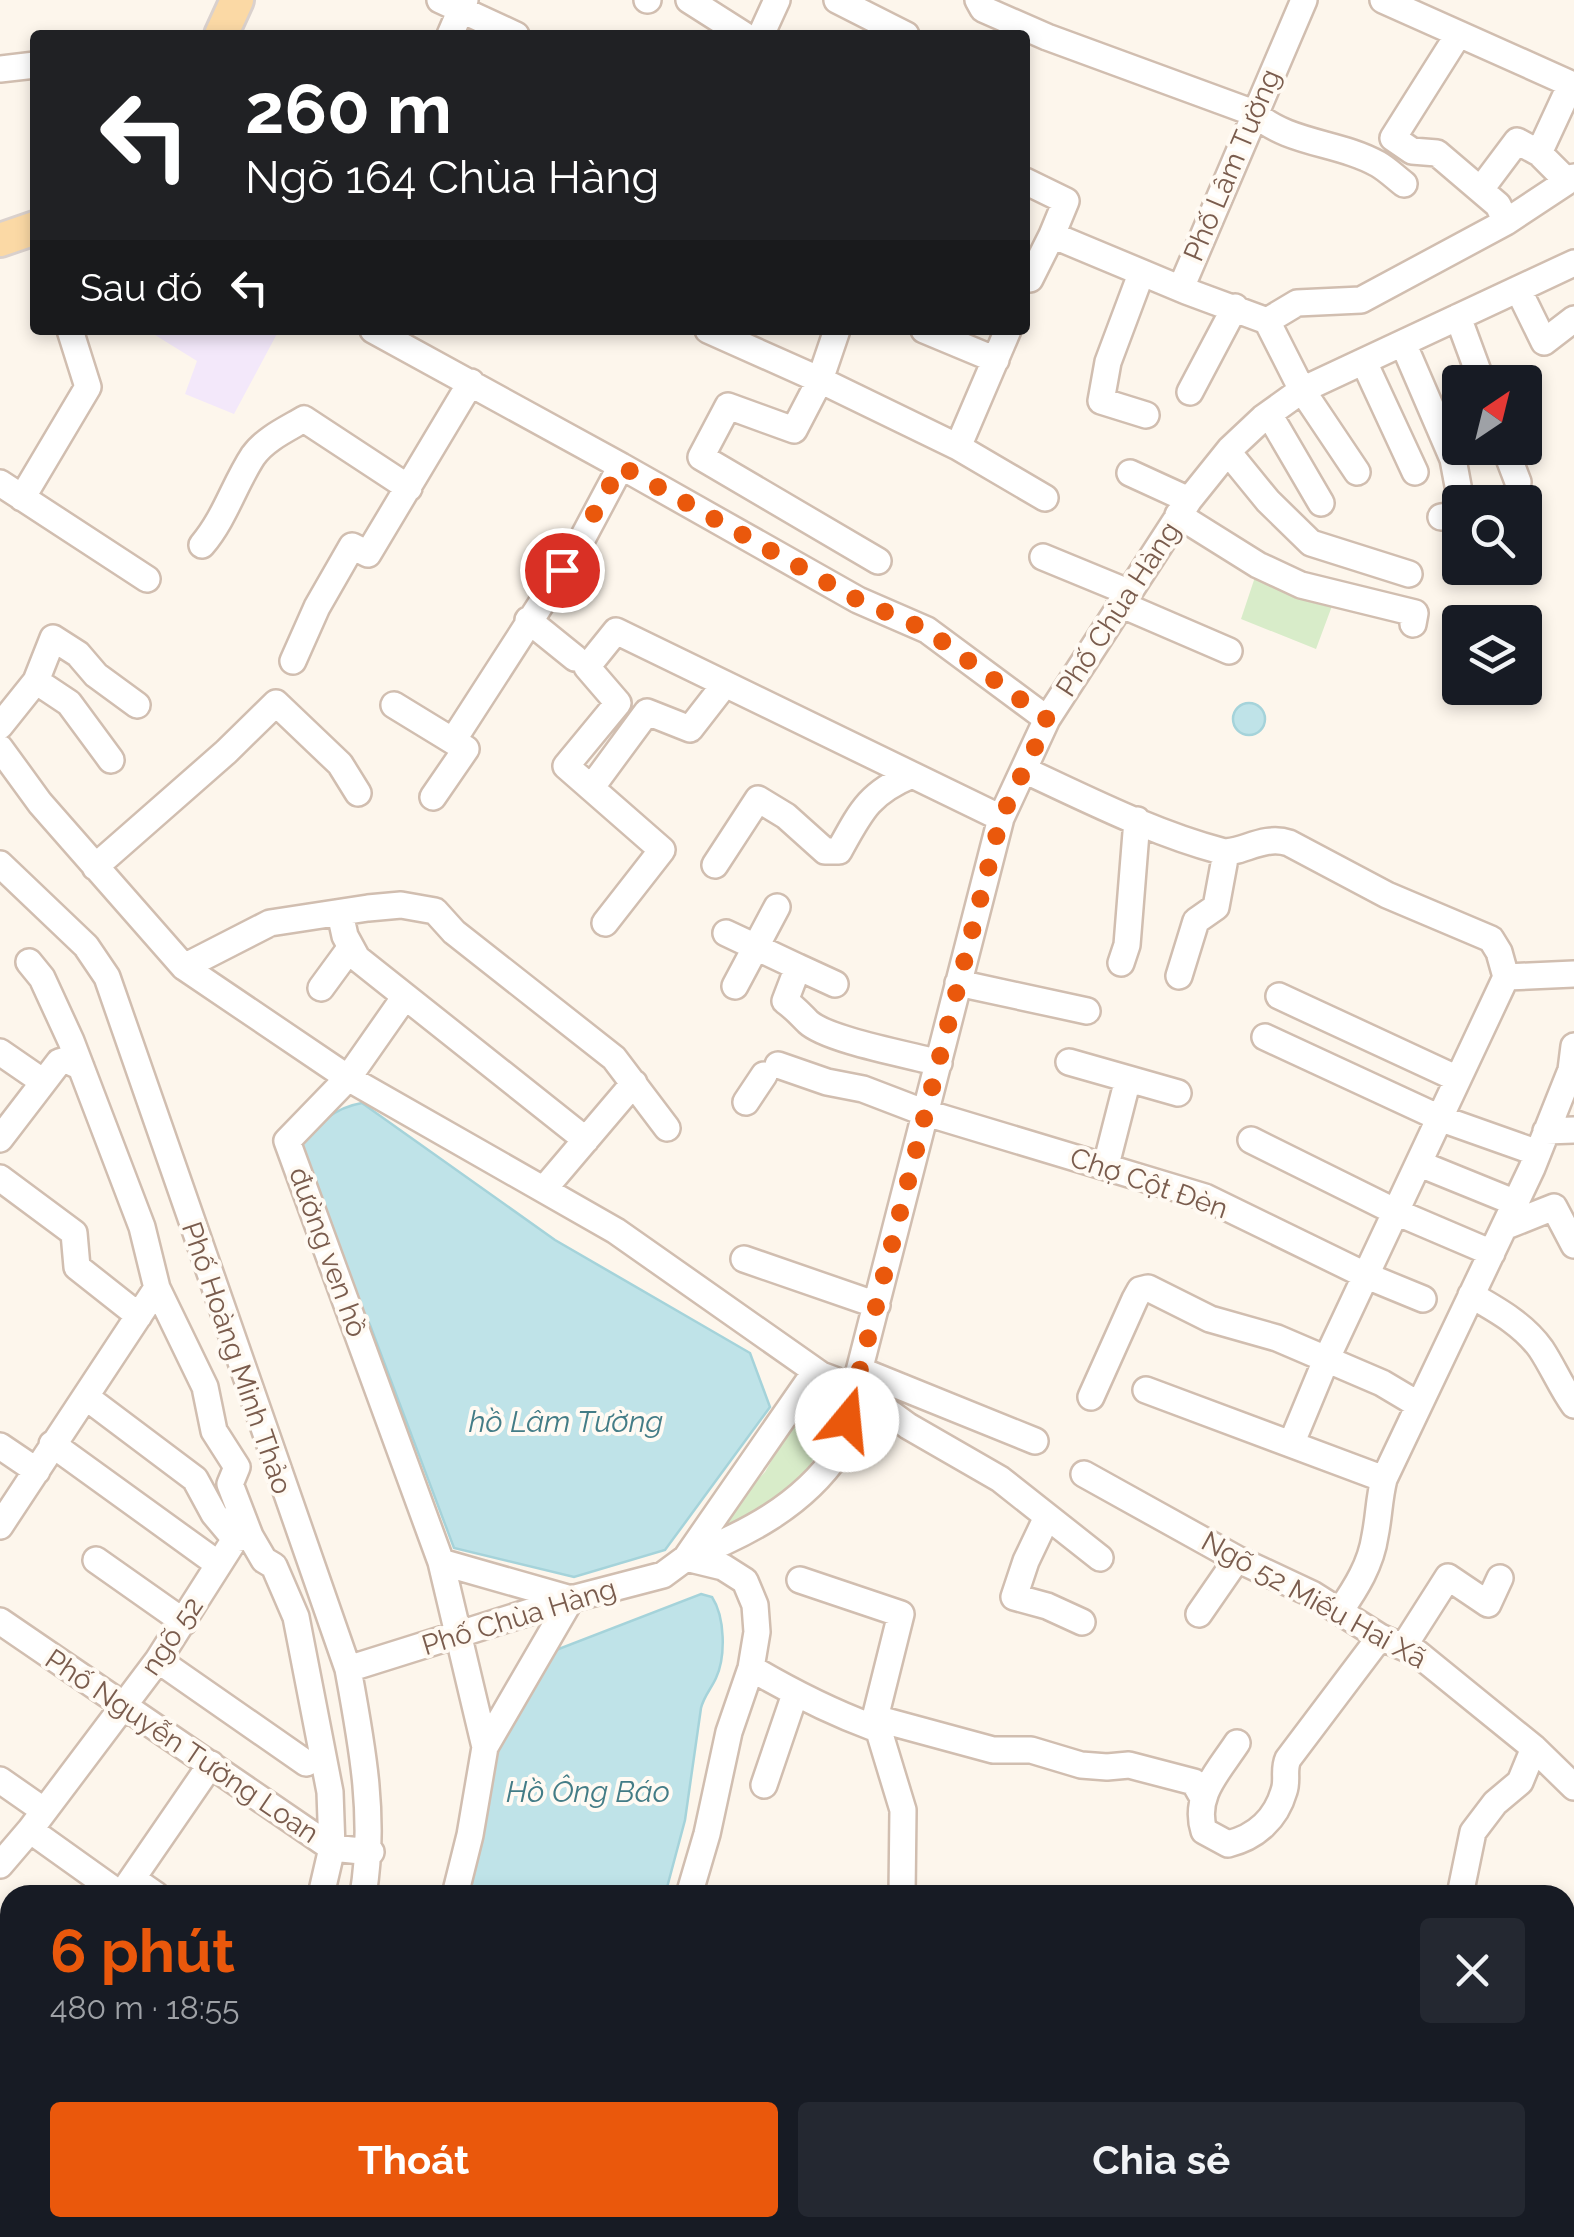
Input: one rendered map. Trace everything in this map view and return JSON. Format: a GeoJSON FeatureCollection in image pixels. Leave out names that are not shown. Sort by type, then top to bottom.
{"type":"FeatureCollection","features":[{"type":"Feature","properties":{"kind":"main road"},"geometry":{"type":"LineString","coordinates":[[223,30],[237,0]]}},
{"type":"Feature","properties":{"kind":"street"},"geometry":{"type":"LineString","coordinates":[[689,0],[736,30]]}},
{"type":"Feature","properties":{"kind":"street"},"geometry":{"type":"LineString","coordinates":[[763,30],[777,0]]}},
{"type":"Feature","properties":{"kind":"street"},"geometry":{"type":"LineString","coordinates":[[837,0],[896,30]]}},
{"type":"Feature","properties":{"kind":"street"},"geometry":{"type":"LineString","coordinates":[[978,0],[983,9],[1047,37],[1254,113],[1265,124],[1294,136],[1378,164],[1404,184]]}},
{"type":"Feature","properties":{"kind":"street","name":"Phố Lâm Tường"},"geometry":{"type":"LineString","coordinates":[[1267,321],[1186,291],[1186,268],[1304,0]]}},
{"type":"Feature","properties":{"kind":"street"},"geometry":{"type":"LineString","coordinates":[[1383,0],[1571,84],[1539,153]]}},
{"type":"Feature","properties":{"kind":"street"},"geometry":{"type":"LineString","coordinates":[[451,30],[455,3],[506,30]]}},
{"type":"Feature","properties":{"kind":"street"},"geometry":{"type":"LineString","coordinates":[[1458,34],[1393,138],[1412,151],[1437,153],[1498,204],[1506,222]]}},
{"type":"Feature","properties":{"kind":"street"},"geometry":{"type":"LineString","coordinates":[[0,69],[30,66]]}},
{"type":"Feature","properties":{"kind":"street"},"geometry":{"type":"LineString","coordinates":[[1357,472],[1302,390],[1267,321],[1298,303],[1361,300],[1506,222],[1570,179],[1539,153],[1517,141],[1487,181]]}},
{"type":"Feature","properties":{"kind":"street"},"geometry":{"type":"LineString","coordinates":[[1030,183],[1066,200],[1030,276]]}},
{"type":"Feature","properties":{"kind":"street"},"geometry":{"type":"LineString","coordinates":[[1052,235],[1186,291]]}},
{"type":"Feature","properties":{"kind":"street","name":"Phố Chùa Hàng"},"geometry":{"type":"LineString","coordinates":[[348,1669],[662,1575],[686,1558],[729,1541],[791,1505],[828,1468],[838,1453],[859,1380],[923,1112],[1001,818],[1048,720],[1183,507],[1228,452],[1268,414],[1302,390],[1574,263]]}},
{"type":"Feature","properties":{"kind":"street"},"geometry":{"type":"LineString","coordinates":[[1141,274],[1108,362],[1101,401],[1146,414]]}},
{"type":"Feature","properties":{"kind":"street"},"geometry":{"type":"LineString","coordinates":[[1518,289],[1544,342],[1574,319]]}},
{"type":"Feature","properties":{"kind":"street"},"geometry":{"type":"LineString","coordinates":[[1190,392],[1234,307]]}},
{"type":"Feature","properties":{"kind":"street"},"geometry":{"type":"LineString","coordinates":[[1458,317],[1476,365]]}},
{"type":"Feature","properties":{"kind":"street"},"geometry":{"type":"LineString","coordinates":[[22,498],[88,387],[72,335]]}},
{"type":"Feature","properties":{"kind":"street"},"geometry":{"type":"LineString","coordinates":[[382,335],[858,600],[927,630],[1048,720]]}},
{"type":"Feature","properties":{"kind":"street"},"geometry":{"type":"LineString","coordinates":[[719,335],[958,447],[1045,498]]}},
{"type":"Feature","properties":{"kind":"street"},"geometry":{"type":"LineString","coordinates":[[836,335],[820,380],[794,430],[728,406],[702,457],[878,561]]}},
{"type":"Feature","properties":{"kind":"street"},"geometry":{"type":"LineString","coordinates":[[936,335],[996,360]]}},
{"type":"Feature","properties":{"kind":"street"},"geometry":{"type":"LineString","coordinates":[[958,447],[1006,335]]}},
{"type":"Feature","properties":{"kind":"street"},"geometry":{"type":"LineString","coordinates":[[1402,344],[1454,458],[1454,485]]}},
{"type":"Feature","properties":{"kind":"street"},"geometry":{"type":"LineString","coordinates":[[1364,362],[1416,472]]}},
{"type":"Feature","properties":{"kind":"street"},"geometry":{"type":"LineString","coordinates":[[292,661],[317,606],[352,546],[368,554],[471,382]]}},
{"type":"Feature","properties":{"kind":"street"},"geometry":{"type":"LineString","coordinates":[[1268,414],[1322,503]]}},
{"type":"Feature","properties":{"kind":"street"},"geometry":{"type":"LineString","coordinates":[[202,545],[230,504],[254,455],[276,435],[304,420],[409,488]]}},
{"type":"Feature","properties":{"kind":"street"},"geometry":{"type":"LineString","coordinates":[[1228,452],[1268,501],[1310,543],[1408,574]]}},
{"type":"Feature","properties":{"kind":"street"},"geometry":{"type":"LineString","coordinates":[[1512,465],[1518,482]]}},
{"type":"Feature","properties":{"kind":"street"},"geometry":{"type":"LineString","coordinates":[[454,740],[579,545],[621,466]]}},
{"type":"Feature","properties":{"kind":"street"},"geometry":{"type":"LineString","coordinates":[[1130,473],[1183,507],[1258,565],[1301,585],[1415,613],[1413,624]]}},
{"type":"Feature","properties":{"kind":"street"},"geometry":{"type":"LineString","coordinates":[[0,483],[147,579]]}},
{"type":"Feature","properties":{"kind":"street"},"geometry":{"type":"LineString","coordinates":[[1043,558],[1229,651]]}},
{"type":"Feature","properties":{"kind":"street"},"geometry":{"type":"LineString","coordinates":[[528,620],[576,658]]}},
{"type":"Feature","properties":{"kind":"street"},"geometry":{"type":"LineString","coordinates":[[605,923],[662,850],[566,766],[618,703],[587,667],[616,630],[1001,818]]}},
{"type":"Feature","properties":{"kind":"street"},"geometry":{"type":"LineString","coordinates":[[0,726],[36,681],[53,638],[78,654],[96,675],[137,706]]}},
{"type":"Feature","properties":{"kind":"street"},"geometry":{"type":"LineString","coordinates":[[36,681],[69,703],[110,760]]}},
{"type":"Feature","properties":{"kind":"street"},"geometry":{"type":"LineString","coordinates":[[591,788],[647,712],[690,728],[725,684]]}},
{"type":"Feature","properties":{"kind":"street"},"geometry":{"type":"LineString","coordinates":[[95,867],[276,703],[340,764],[358,793]]}},
{"type":"Feature","properties":{"kind":"street"},"geometry":{"type":"LineString","coordinates":[[394,705],[466,748],[432,797]]}},
{"type":"Feature","properties":{"kind":"street"},"geometry":{"type":"LineString","coordinates":[[0,748],[40,803],[184,966],[348,1078],[616,1230],[821,1376],[859,1380],[1035,1441]]}},
{"type":"Feature","properties":{"kind":"street"},"geometry":{"type":"LineString","coordinates":[[1024,770],[1137,820],[1226,853],[1277,839],[1289,843],[1387,895],[1491,938],[1506,977],[1326,1360],[1292,1442]]}},
{"type":"Feature","properties":{"kind":"street"},"geometry":{"type":"LineString","coordinates":[[715,866],[758,799],[786,816],[824,851],[840,851],[866,803],[884,786],[912,775]]}},
{"type":"Feature","properties":{"kind":"street"},"geometry":{"type":"LineString","coordinates":[[1121,963],[1127,946],[1137,820]]}},
{"type":"Feature","properties":{"kind":"street"},"geometry":{"type":"LineString","coordinates":[[1179,976],[1196,920],[1216,907],[1226,853]]}},
{"type":"Feature","properties":{"kind":"street","name":"Phố Hoàng Minh Thảo"},"geometry":{"type":"LineString","coordinates":[[0,864],[86,946],[107,978],[348,1669],[367,1771],[371,1852],[366,1885]]}},
{"type":"Feature","properties":{"kind":"street"},"geometry":{"type":"LineString","coordinates":[[184,966],[270,923],[401,906],[436,911],[454,932],[614,1058],[668,1128]]}},
{"type":"Feature","properties":{"kind":"street"},"geometry":{"type":"LineString","coordinates":[[735,986],[776,907]]}},
{"type":"Feature","properties":{"kind":"street"},"geometry":{"type":"LineString","coordinates":[[340,913],[344,936],[357,958],[586,1140]]}},
{"type":"Feature","properties":{"kind":"street"},"geometry":{"type":"LineString","coordinates":[[726,933],[834,984]]}},
{"type":"Feature","properties":{"kind":"street"},"geometry":{"type":"LineString","coordinates":[[322,988],[351,947]]}},
{"type":"Feature","properties":{"kind":"street"},"geometry":{"type":"LineString","coordinates":[[28,962],[50,992],[142,1227],[157,1288],[205,1387],[214,1431],[238,1467],[230,1484],[242,1538]]}},
{"type":"Feature","properties":{"kind":"street"},"geometry":{"type":"LineString","coordinates":[[798,967],[785,1001],[802,1012],[808,1023],[939,1063]]}},
{"type":"Feature","properties":{"kind":"street"},"geometry":{"type":"LineString","coordinates":[[1506,977],[1574,974]]}},
{"type":"Feature","properties":{"kind":"street"},"geometry":{"type":"LineString","coordinates":[[958,983],[1087,1011]]}},
{"type":"Feature","properties":{"kind":"street"},"geometry":{"type":"LineString","coordinates":[[1279,996],[1458,1079]]}},
{"type":"Feature","properties":{"kind":"street"},"geometry":{"type":"LineString","coordinates":[[348,1078],[404,998]]}},
{"type":"Feature","properties":{"kind":"street"},"geometry":{"type":"LineString","coordinates":[[1265,1038],[1442,1119],[1542,1142],[1574,1130]]}},
{"type":"Feature","properties":{"kind":"street"},"geometry":{"type":"LineString","coordinates":[[1340,1611],[1358,1584],[1375,1539],[1384,1479],[1516,1202],[1571,1070],[1574,1046]]}},
{"type":"Feature","properties":{"kind":"street"},"geometry":{"type":"LineString","coordinates":[[0,1052],[42,1082]]}},
{"type":"Feature","properties":{"kind":"street"},"geometry":{"type":"LineString","coordinates":[[0,1138],[59,1062],[66,1060],[81,1067]]}},
{"type":"Feature","properties":{"kind":"street"},"geometry":{"type":"LineString","coordinates":[[1068,1062],[1178,1093]]}},
{"type":"Feature","properties":{"kind":"street","name":"Chợ Cột Đèn"},"geometry":{"type":"LineString","coordinates":[[746,1102],[771,1070],[876,1093],[923,1112],[1204,1197],[1366,1276],[1423,1299]]}},
{"type":"Feature","properties":{"kind":"street","name":"đường ven hồ"},"geometry":{"type":"LineString","coordinates":[[348,1078],[287,1141],[442,1562]]}},
{"type":"Feature","properties":{"kind":"street"},"geometry":{"type":"LineString","coordinates":[[1106,1165],[1128,1079]]}},
{"type":"Feature","properties":{"kind":"street"},"geometry":{"type":"LineString","coordinates":[[544,1189],[634,1083]]}},
{"type":"Feature","properties":{"kind":"street"},"geometry":{"type":"LineString","coordinates":[[1251,1140],[1396,1212],[1492,1253]]}},
{"type":"Feature","properties":{"kind":"street"},"geometry":{"type":"LineString","coordinates":[[1420,1164],[1516,1202]]}},
{"type":"Feature","properties":{"kind":"street"},"geometry":{"type":"LineString","coordinates":[[0,1178],[74,1233],[77,1266],[139,1316]]}},
{"type":"Feature","properties":{"kind":"street"},"geometry":{"type":"LineString","coordinates":[[1504,1227],[1554,1207],[1574,1245]]}},
{"type":"Feature","properties":{"kind":"street"},"geometry":{"type":"LineString","coordinates":[[744,1259],[878,1305]]}},
{"type":"Feature","properties":{"kind":"street"},"geometry":{"type":"LineString","coordinates":[[0,1526],[157,1288]]}},
{"type":"Feature","properties":{"kind":"street"},"geometry":{"type":"LineString","coordinates":[[1091,1397],[1140,1290],[1148,1288],[1210,1319],[1263,1333],[1382,1384],[1419,1405]]}},
{"type":"Feature","properties":{"kind":"street"},"geometry":{"type":"LineString","coordinates":[[1466,1304],[1514,1320],[1542,1350],[1555,1379],[1574,1404]]}},
{"type":"Feature","properties":{"kind":"street","name":"Phố Chùa Hàng"},"geometry":{"type":"LineString","coordinates":[[686,1558],[808,1382],[821,1376]]}},
{"type":"Feature","properties":{"kind":"street"},"geometry":{"type":"LineString","coordinates":[[859,1380],[908,1426],[1000,1479],[1100,1558]]}},
{"type":"Feature","properties":{"kind":"street"},"geometry":{"type":"LineString","coordinates":[[1146,1390],[1384,1479]]}},
{"type":"Feature","properties":{"kind":"street"},"geometry":{"type":"LineString","coordinates":[[86,1397],[195,1479],[214,1514],[274,1566],[296,1618],[330,1792],[332,1848],[323,1885]]}},
{"type":"Feature","properties":{"kind":"street"},"geometry":{"type":"LineString","coordinates":[[52,1444],[218,1564]]}},
{"type":"Feature","properties":{"kind":"street"},"geometry":{"type":"LineString","coordinates":[[0,1446],[37,1471]]}},
{"type":"Feature","properties":{"kind":"street","name":"Ngõ 52 Miếu Hai Xã"},"geometry":{"type":"LineString","coordinates":[[1084,1474],[1340,1611],[1438,1669],[1534,1748],[1574,1787]]}},
{"type":"Feature","properties":{"kind":"street"},"geometry":{"type":"LineString","coordinates":[[1048,1516],[1026,1560],[1014,1597],[1082,1622]]}},
{"type":"Feature","properties":{"kind":"street","name":"ngõ 52"},"geometry":{"type":"LineString","coordinates":[[0,1864],[124,1707],[184,1622],[218,1564],[242,1538]]}},
{"type":"Feature","properties":{"kind":"street"},"geometry":{"type":"LineString","coordinates":[[686,1558],[724,1567],[745,1581],[755,1604],[757,1632],[751,1668],[729,1732],[692,1885]]}},
{"type":"Feature","properties":{"kind":"street"},"geometry":{"type":"LineString","coordinates":[[1199,1614],[1237,1558]]}},
{"type":"Feature","properties":{"kind":"street"},"geometry":{"type":"LineString","coordinates":[[96,1560],[184,1622]]}},
{"type":"Feature","properties":{"kind":"street"},"geometry":{"type":"LineString","coordinates":[[442,1562],[571,1600],[485,1747],[458,1885]]}},
{"type":"Feature","properties":{"kind":"street"},"geometry":{"type":"LineString","coordinates":[[442,1562],[485,1747]]}},
{"type":"Feature","properties":{"kind":"street"},"geometry":{"type":"LineString","coordinates":[[1236,1743],[1202,1796],[1198,1814],[1204,1831],[1228,1844],[1262,1830],[1283,1795],[1288,1759],[1448,1577],[1488,1604],[1500,1578]]}},
{"type":"Feature","properties":{"kind":"street"},"geometry":{"type":"LineString","coordinates":[[751,1668],[796,1694],[872,1728],[901,1614],[800,1580]]}},
{"type":"Feature","properties":{"kind":"street","name":"Phố Nguyễn Tường Loan"},"geometry":{"type":"LineString","coordinates":[[0,1621],[332,1848],[371,1852]]}},
{"type":"Feature","properties":{"kind":"street"},"geometry":{"type":"LineString","coordinates":[[158,1660],[306,1763]]}},
{"type":"Feature","properties":{"kind":"street"},"geometry":{"type":"LineString","coordinates":[[764,1785],[796,1694]]}},
{"type":"Feature","properties":{"kind":"street"},"geometry":{"type":"LineString","coordinates":[[875,1718],[994,1750],[1031,1750],[1080,1765],[1130,1764],[1164,1772],[1194,1782],[1202,1796]]}},
{"type":"Feature","properties":{"kind":"street"},"geometry":{"type":"LineString","coordinates":[[875,1718],[903,1810],[902,1885]]}},
{"type":"Feature","properties":{"kind":"street"},"geometry":{"type":"LineString","coordinates":[[1462,1885],[1473,1832],[1495,1803],[1520,1782],[1534,1748]]}},
{"type":"Feature","properties":{"kind":"street"},"geometry":{"type":"LineString","coordinates":[[128,1885],[211,1764]]}},
{"type":"Feature","properties":{"kind":"street"},"geometry":{"type":"LineString","coordinates":[[0,1780],[37,1820],[124,1885]]}},
{"type":"Feature","properties":{"kind":"shaded area"},"geometry":{"type":"Polygon","coordinates":[[[155,335],[276,335],[234,414],[185,394],[197,361],[155,335]]]}},
{"type":"Feature","properties":{"kind":"green space"},"geometry":{"type":"Polygon","coordinates":[[[1255,577],[1332,606],[1316,649],[1241,619],[1255,577]]]}},
{"type":"Feature","properties":{"kind":"green space"},"geometry":{"type":"Polygon","coordinates":[[[826,1390],[840,1399],[839,1417],[796,1488],[722,1531],[718,1520],[765,1472],[808,1397],[826,1390]]]}},
{"type":"Feature","properties":{"kind":"water"},"geometry":{"type":"Polygon","coordinates":[[[1249,703],[1261,707],[1265,719],[1261,731],[1249,735],[1237,731],[1233,719],[1237,707],[1249,703]]]}},
{"type":"Feature","properties":{"kind":"water","name":"hồ Lâm Tường"},"geometry":{"type":"Polygon","coordinates":[[[362,1103],[555,1240],[750,1353],[770,1407],[665,1550],[574,1577],[454,1548],[370,1325],[327,1240],[297,1153],[324,1120],[341,1109],[362,1103]]]}},
{"type":"Feature","properties":{"kind":"water","name":"Hồ Ông Báo"},"geometry":{"type":"Polygon","coordinates":[[[701,1594],[712,1597],[716,1605],[723,1637],[721,1659],[701,1708],[685,1820],[668,1885],[464,1885],[494,1753],[556,1650],[701,1594]]]}},
{"type":"Feature","properties":{"kind":"route"},"geometry":{"type":"LineString","coordinates":[[562,570],[621,466],[858,600],[927,630],[1048,720],[1001,818],[847,1420]]}}]}
